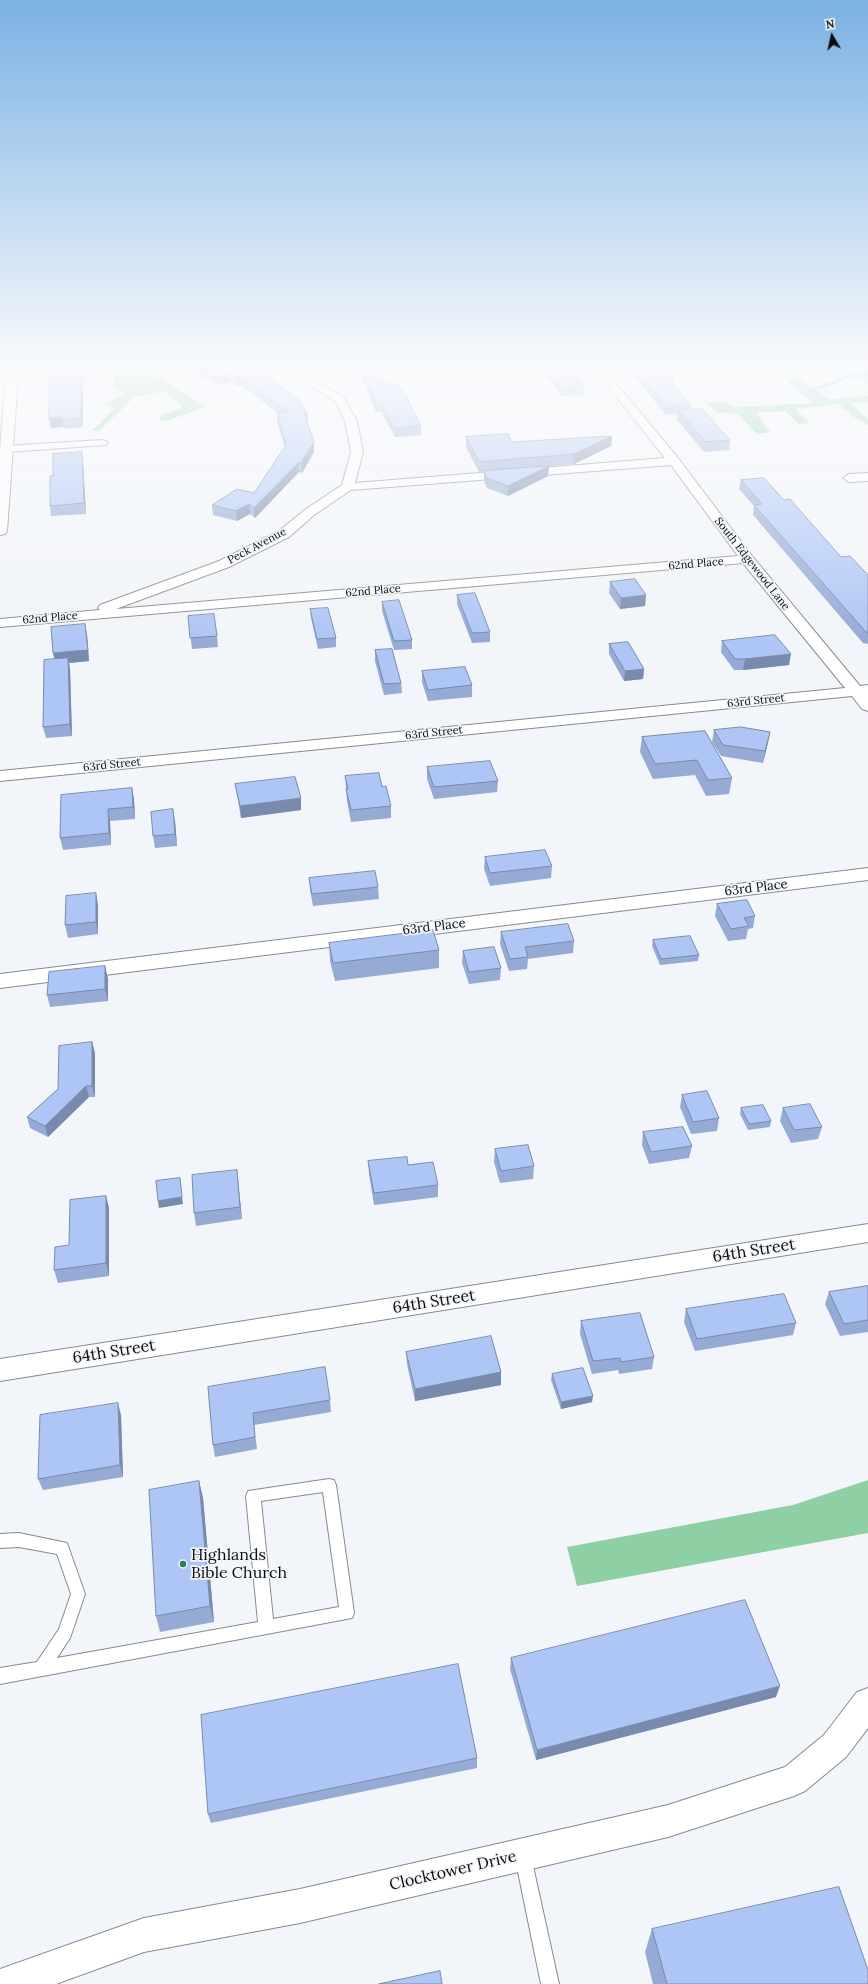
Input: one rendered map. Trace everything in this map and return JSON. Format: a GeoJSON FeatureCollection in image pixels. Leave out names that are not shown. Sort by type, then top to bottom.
{"type":"FeatureCollection","features":[{"type":"Feature","properties":{"kind":"street"},"geometry":{"type":"LineString","coordinates":[[0,531],[6,456]]}},
{"type":"Feature","properties":{"kind":"street"},"geometry":{"type":"LineString","coordinates":[[356,456],[348,487],[674,461]]}},
{"type":"Feature","properties":{"kind":"street","name":"South Edgewood Lane"},"geometry":{"type":"LineString","coordinates":[[670,456],[747,559],[862,690],[868,706]]}},
{"type":"Feature","properties":{"kind":"street"},"geometry":{"type":"LineString","coordinates":[[849,478],[868,477]]}},
{"type":"Feature","properties":{"kind":"street","name":"Peck Avenue"},"geometry":{"type":"LineString","coordinates":[[87,615],[139,594],[224,564],[284,534],[310,512],[348,487]]}},
{"type":"Feature","properties":{"kind":"street","name":"62nd Place"},"geometry":{"type":"LineString","coordinates":[[0,623],[747,559]]}},
{"type":"Feature","properties":{"kind":"street","name":"63rd Street"},"geometry":{"type":"LineString","coordinates":[[0,776],[862,690]]}},
{"type":"Feature","properties":{"kind":"street","name":"63rd Place"},"geometry":{"type":"LineString","coordinates":[[0,980],[868,874]]}},
{"type":"Feature","properties":{"kind":"street","name":"64th Street"},"geometry":{"type":"LineString","coordinates":[[0,1370],[868,1233]]}},
{"type":"Feature","properties":{"kind":"street","name":"Clocktower Drive"},"geometry":{"type":"LineString","coordinates":[[7,1984],[144,1935],[300,1906],[668,1821],[794,1780],[835,1746],[868,1703]]}},
{"type":"Feature","properties":{"kind":"lane"},"geometry":{"type":"LineString","coordinates":[[0,1676],[347,1613],[329,1485],[252,1496],[266,1627]]}},
{"type":"Feature","properties":{"kind":"lane"},"geometry":{"type":"LineString","coordinates":[[0,1541],[19,1540],[62,1548],[78,1594],[65,1633],[42,1669]]}},
{"type":"Feature","properties":{"kind":"lane"},"geometry":{"type":"LineString","coordinates":[[523,1855],[550,1984]]}},
{"type":"Feature","properties":{"kind":"green space"},"geometry":{"type":"Polygon","coordinates":[[[868,1480],[868,1533],[577,1586],[567,1547],[793,1505],[868,1480]]]}},
{"type":"Feature","properties":{"kind":"building"},"geometry":{"type":"Polygon","coordinates":[[[53,456],[82,456],[84,503],[50,506],[50,476],[53,476],[53,456]]]}},
{"type":"Feature","properties":{"kind":"building"},"geometry":{"type":"Polygon","coordinates":[[[279,456],[306,456],[301,463],[298,463],[254,508],[249,504],[236,511],[212,505],[237,489],[254,493],[279,456]]]}},
{"type":"Feature","properties":{"kind":"building"},"geometry":{"type":"Polygon","coordinates":[[[476,456],[555,456],[479,462],[476,456]]]}},
{"type":"Feature","properties":{"kind":"building"},"geometry":{"type":"Polygon","coordinates":[[[549,466],[508,486],[487,478],[484,471],[549,466]]]}},
{"type":"Feature","properties":{"kind":"building"},"geometry":{"type":"Polygon","coordinates":[[[764,478],[784,500],[790,499],[841,557],[850,556],[868,575],[868,633],[754,505],[762,504],[741,480],[764,478]]]}},
{"type":"Feature","properties":{"kind":"building"},"geometry":{"type":"Polygon","coordinates":[[[635,579],[646,595],[621,598],[610,582],[635,579]]]}},
{"type":"Feature","properties":{"kind":"building"},"geometry":{"type":"Polygon","coordinates":[[[475,593],[490,632],[472,633],[457,595],[475,593]]]}},
{"type":"Feature","properties":{"kind":"building"},"geometry":{"type":"Polygon","coordinates":[[[399,600],[412,640],[394,641],[382,602],[399,600]]]}},
{"type":"Feature","properties":{"kind":"building"},"geometry":{"type":"Polygon","coordinates":[[[328,608],[336,638],[317,639],[310,609],[328,608]]]}},
{"type":"Feature","properties":{"kind":"building"},"geometry":{"type":"Polygon","coordinates":[[[214,614],[217,636],[190,638],[188,616],[214,614]]]}},
{"type":"Feature","properties":{"kind":"building"},"geometry":{"type":"Polygon","coordinates":[[[85,624],[88,650],[53,653],[51,627],[85,624]]]}},
{"type":"Feature","properties":{"kind":"building"},"geometry":{"type":"Polygon","coordinates":[[[775,635],[791,654],[735,659],[722,641],[775,635]]]}},
{"type":"Feature","properties":{"kind":"building"},"geometry":{"type":"Polygon","coordinates":[[[628,642],[644,669],[625,671],[609,644],[628,642]]]}},
{"type":"Feature","properties":{"kind":"building"},"geometry":{"type":"Polygon","coordinates":[[[392,649],[401,683],[384,684],[375,650],[392,649]]]}},
{"type":"Feature","properties":{"kind":"building"},"geometry":{"type":"Polygon","coordinates":[[[68,658],[70,724],[43,727],[44,660],[68,658]]]}},
{"type":"Feature","properties":{"kind":"building"},"geometry":{"type":"Polygon","coordinates":[[[465,667],[472,685],[428,690],[422,671],[465,667]]]}},
{"type":"Feature","properties":{"kind":"building"},"geometry":{"type":"Polygon","coordinates":[[[741,727],[770,732],[765,751],[723,745],[714,730],[741,727]]]}},
{"type":"Feature","properties":{"kind":"building"},"geometry":{"type":"Polygon","coordinates":[[[705,731],[732,778],[708,780],[697,760],[655,764],[642,737],[705,731]]]}},
{"type":"Feature","properties":{"kind":"building"},"geometry":{"type":"Polygon","coordinates":[[[490,761],[498,781],[434,787],[427,767],[490,761]]]}},
{"type":"Feature","properties":{"kind":"building"},"geometry":{"type":"Polygon","coordinates":[[[379,773],[382,787],[386,786],[391,806],[351,810],[346,789],[348,789],[345,776],[379,773]]]}},
{"type":"Feature","properties":{"kind":"building"},"geometry":{"type":"Polygon","coordinates":[[[295,777],[301,798],[240,806],[235,784],[295,777]]]}},
{"type":"Feature","properties":{"kind":"building"},"geometry":{"type":"Polygon","coordinates":[[[132,788],[133,807],[108,809],[109,833],[60,838],[61,795],[132,788]]]}},
{"type":"Feature","properties":{"kind":"building"},"geometry":{"type":"Polygon","coordinates":[[[173,809],[175,834],[153,836],[151,812],[173,809]]]}},
{"type":"Feature","properties":{"kind":"building"},"geometry":{"type":"Polygon","coordinates":[[[545,850],[552,866],[490,873],[485,857],[545,850]]]}},
{"type":"Feature","properties":{"kind":"building"},"geometry":{"type":"Polygon","coordinates":[[[375,871],[378,887],[312,894],[309,878],[375,871]]]}},
{"type":"Feature","properties":{"kind":"building"},"geometry":{"type":"Polygon","coordinates":[[[96,893],[96,922],[65,925],[66,896],[96,893]]]}},
{"type":"Feature","properties":{"kind":"building"},"geometry":{"type":"Polygon","coordinates":[[[747,900],[755,916],[744,918],[749,926],[731,929],[717,904],[747,900]]]}},
{"type":"Feature","properties":{"kind":"building"},"geometry":{"type":"Polygon","coordinates":[[[568,924],[574,941],[525,947],[528,957],[510,959],[501,932],[568,924]]]}},
{"type":"Feature","properties":{"kind":"building"},"geometry":{"type":"Polygon","coordinates":[[[433,930],[439,950],[333,963],[329,943],[433,930]]]}},
{"type":"Feature","properties":{"kind":"building"},"geometry":{"type":"Polygon","coordinates":[[[690,936],[699,955],[661,959],[653,940],[690,936]]]}},
{"type":"Feature","properties":{"kind":"building"},"geometry":{"type":"Polygon","coordinates":[[[494,947],[501,968],[469,972],[463,951],[494,947]]]}},
{"type":"Feature","properties":{"kind":"building"},"geometry":{"type":"Polygon","coordinates":[[[105,966],[105,989],[47,995],[49,972],[105,966]]]}},
{"type":"Feature","properties":{"kind":"building"},"geometry":{"type":"Polygon","coordinates":[[[92,1042],[92,1086],[86,1086],[45,1126],[27,1117],[58,1089],[59,1046],[92,1042]]]}},
{"type":"Feature","properties":{"kind":"building"},"geometry":{"type":"Polygon","coordinates":[[[707,1091],[719,1118],[693,1122],[682,1095],[707,1091]]]}},
{"type":"Feature","properties":{"kind":"building"},"geometry":{"type":"Polygon","coordinates":[[[810,1104],[822,1127],[794,1130],[783,1108],[810,1104]]]}},
{"type":"Feature","properties":{"kind":"building"},"geometry":{"type":"Polygon","coordinates":[[[763,1105],[771,1121],[749,1124],[741,1108],[763,1105]]]}},
{"type":"Feature","properties":{"kind":"building"},"geometry":{"type":"Polygon","coordinates":[[[683,1127],[692,1146],[651,1152],[643,1132],[683,1127]]]}},
{"type":"Feature","properties":{"kind":"building"},"geometry":{"type":"Polygon","coordinates":[[[528,1145],[534,1166],[501,1171],[495,1149],[528,1145]]]}},
{"type":"Feature","properties":{"kind":"building"},"geometry":{"type":"Polygon","coordinates":[[[407,1157],[408,1165],[433,1162],[438,1185],[374,1193],[368,1161],[407,1157]]]}},
{"type":"Feature","properties":{"kind":"building"},"geometry":{"type":"Polygon","coordinates":[[[237,1170],[240,1207],[194,1213],[192,1175],[237,1170]]]}},
{"type":"Feature","properties":{"kind":"building"},"geometry":{"type":"Polygon","coordinates":[[[180,1178],[182,1197],[158,1201],[156,1181],[180,1178]]]}},
{"type":"Feature","properties":{"kind":"building"},"geometry":{"type":"Polygon","coordinates":[[[106,1196],[106,1263],[54,1270],[55,1247],[69,1245],[70,1200],[106,1196]]]}},
{"type":"Feature","properties":{"kind":"building"},"geometry":{"type":"Polygon","coordinates":[[[868,1286],[868,1320],[844,1324],[829,1292],[868,1286]]]}},
{"type":"Feature","properties":{"kind":"building"},"geometry":{"type":"Polygon","coordinates":[[[784,1294],[796,1323],[697,1339],[686,1309],[784,1294]]]}},
{"type":"Feature","properties":{"kind":"building"},"geometry":{"type":"Polygon","coordinates":[[[640,1313],[654,1357],[621,1362],[620,1358],[593,1361],[581,1321],[640,1313]]]}},
{"type":"Feature","properties":{"kind":"building"},"geometry":{"type":"Polygon","coordinates":[[[491,1336],[501,1372],[415,1389],[406,1352],[491,1336]]]}},
{"type":"Feature","properties":{"kind":"building"},"geometry":{"type":"Polygon","coordinates":[[[325,1367],[330,1400],[253,1413],[255,1437],[213,1445],[208,1387],[325,1367]]]}},
{"type":"Feature","properties":{"kind":"building"},"geometry":{"type":"Polygon","coordinates":[[[583,1368],[593,1396],[561,1402],[552,1374],[583,1368]]]}},
{"type":"Feature","properties":{"kind":"building"},"geometry":{"type":"Polygon","coordinates":[[[118,1403],[120,1465],[38,1479],[40,1415],[118,1403]]]}},
{"type":"Feature","properties":{"kind":"building","name":"Highlands Bible Church"},"geometry":{"type":"Polygon","coordinates":[[[199,1481],[210,1606],[156,1616],[149,1490],[199,1481]]]}},
{"type":"Feature","properties":{"kind":"building"},"geometry":{"type":"Polygon","coordinates":[[[745,1600],[780,1686],[537,1750],[511,1658],[745,1600]]]}},
{"type":"Feature","properties":{"kind":"building"},"geometry":{"type":"Polygon","coordinates":[[[458,1664],[477,1758],[208,1814],[201,1715],[458,1664]]]}},
{"type":"Feature","properties":{"kind":"building"},"geometry":{"type":"Polygon","coordinates":[[[839,1887],[868,1970],[868,1984],[667,1984],[652,1929],[839,1887]]]}},
{"type":"Feature","properties":{"kind":"building"},"geometry":{"type":"Polygon","coordinates":[[[440,1971],[442,1984],[379,1984],[440,1971]]]}},
{"type":"Feature","properties":{"kind":"place","name":"Highlands Bible Church"},"geometry":{"type":"Point","coordinates":[183,1564]}}]}
